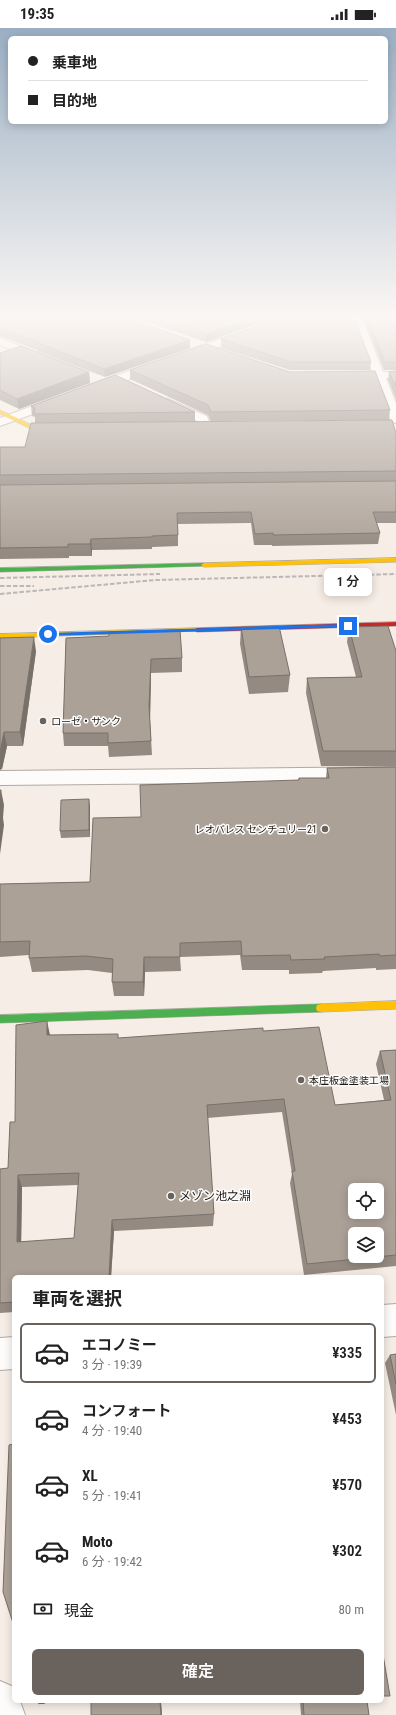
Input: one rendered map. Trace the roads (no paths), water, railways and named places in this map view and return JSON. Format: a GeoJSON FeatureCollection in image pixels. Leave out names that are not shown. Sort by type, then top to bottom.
{"type":"FeatureCollection","features":[{"type":"Feature","properties":{"kind":"street"},"geometry":{"type":"LineString","coordinates":[[0,422],[67,397]]}},
{"type":"Feature","properties":{"kind":"street"},"geometry":{"type":"LineString","coordinates":[[386,397],[393,423]]}},
{"type":"Feature","properties":{"kind":"street"},"geometry":{"type":"LineString","coordinates":[[156,398],[203,419],[205,427]]}},
{"type":"Feature","properties":{"kind":"street"},"geometry":{"type":"LineString","coordinates":[[0,412],[35,429],[66,428]]}},
{"type":"Feature","properties":{"kind":"street"},"geometry":{"type":"LineString","coordinates":[[0,570],[396,560]]}},
{"type":"Feature","properties":{"kind":"street"},"geometry":{"type":"LineString","coordinates":[[0,636],[396,624]]}},
{"type":"Feature","properties":{"kind":"street"},"geometry":{"type":"LineString","coordinates":[[0,778],[396,774]]}},
{"type":"Feature","properties":{"kind":"street"},"geometry":{"type":"LineString","coordinates":[[0,1019],[396,1005]]}},
{"type":"Feature","properties":{"kind":"street"},"geometry":{"type":"LineString","coordinates":[[384,1321],[396,1320]]}},
{"type":"Feature","properties":{"kind":"street"},"geometry":{"type":"LineString","coordinates":[[0,1354],[12,1353]]}},
{"type":"Feature","properties":{"kind":"street"},"geometry":{"type":"LineString","coordinates":[[0,1701],[5,1715]]}},
{"type":"Feature","properties":{"kind":"railway"},"geometry":{"type":"LineString","coordinates":[[0,578],[160,574]]}},
{"type":"Feature","properties":{"kind":"railway"},"geometry":{"type":"LineString","coordinates":[[0,594],[155,580],[396,574]]}},
{"type":"Feature","properties":{"kind":"railway"},"geometry":{"type":"LineString","coordinates":[[0,586],[34,586]]}},
{"type":"Feature","properties":{"kind":"place","name":"ローゼ・サンク"},"geometry":{"type":"Point","coordinates":[43,721]}},
{"type":"Feature","properties":{"kind":"place","name":"レオパレス センチュリー21"},"geometry":{"type":"Point","coordinates":[325,829]}},
{"type":"Feature","properties":{"kind":"place","name":"本庄板金塗装工場"},"geometry":{"type":"Point","coordinates":[301,1080]}},
{"type":"Feature","properties":{"kind":"place","name":"メゾン池之淵"},"geometry":{"type":"Point","coordinates":[171,1196]}}]}
